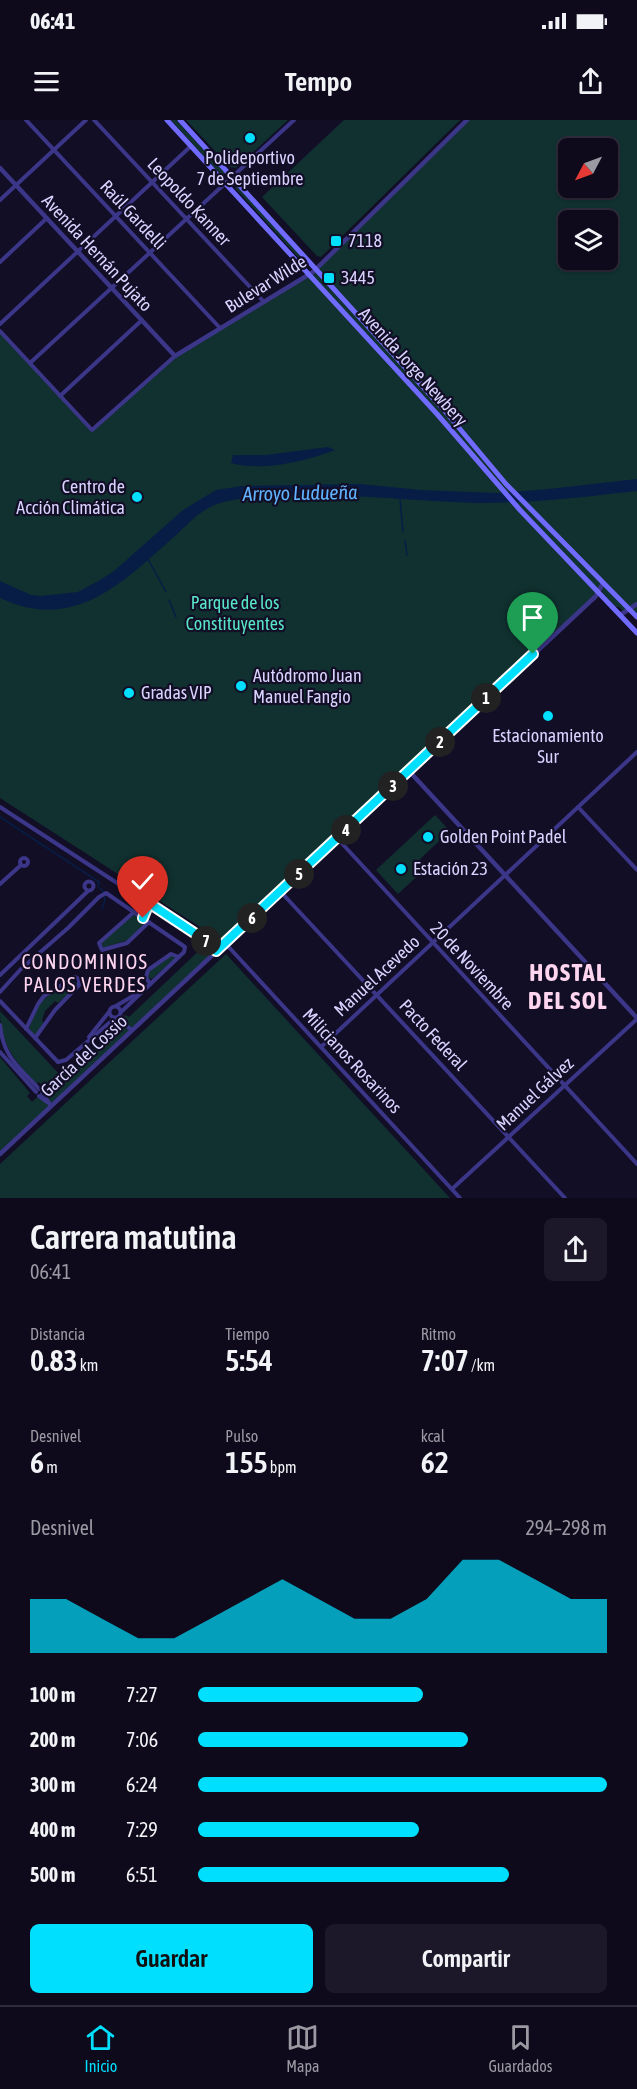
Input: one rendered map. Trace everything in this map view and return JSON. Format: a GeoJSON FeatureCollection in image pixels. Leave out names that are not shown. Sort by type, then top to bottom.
{"type":"FeatureCollection","features":[{"type":"Feature","properties":{"kind":"main road","name":"Avenida Jorge Newbery"},"geometry":{"type":"LineString","coordinates":[[167,120],[437,414],[496,484],[637,633]]}},
{"type":"Feature","properties":{"kind":"main road","name":"Avenida Jorge Newbery"},"geometry":{"type":"LineString","coordinates":[[180,120],[444,410],[506,484],[637,617]]}},
{"type":"Feature","properties":{"kind":"street","name":"Raúl Gardelli"},"geometry":{"type":"LineString","coordinates":[[27,120],[220,328]]}},
{"type":"Feature","properties":{"kind":"street"},"geometry":{"type":"LineString","coordinates":[[0,200],[86,120]]}},
{"type":"Feature","properties":{"kind":"street","name":"Leopoldo Kanner"},"geometry":{"type":"LineString","coordinates":[[94,120],[264,302]]}},
{"type":"Feature","properties":{"kind":"street"},"geometry":{"type":"LineString","coordinates":[[30,363],[294,120]]}},
{"type":"Feature","properties":{"kind":"street","name":"Bulevar Wilde"},"geometry":{"type":"LineString","coordinates":[[60,396],[92,430],[175,356],[309,275],[467,120]]}},
{"type":"Feature","properties":{"kind":"street"},"geometry":{"type":"LineString","coordinates":[[0,324],[191,146]]}},
{"type":"Feature","properties":{"kind":"street","name":"Avenida Hernán Pujato"},"geometry":{"type":"LineString","coordinates":[[0,168],[175,356]]}},
{"type":"Feature","properties":{"kind":"street"},"geometry":{"type":"LineString","coordinates":[[0,262],[47,218]]}},
{"type":"Feature","properties":{"kind":"street"},"geometry":{"type":"LineString","coordinates":[[0,332],[60,396],[141,320]]}},
{"type":"Feature","properties":{"kind":"street","name":"García del Cossio"},"geometry":{"type":"LineString","coordinates":[[0,1154],[50,1104],[596,596],[603,583]]}},
{"type":"Feature","properties":{"kind":"street"},"geometry":{"type":"LineString","coordinates":[[621,615],[637,603]]}},
{"type":"Feature","properties":{"kind":"street","name":"Manuel Acevedo"},"geometry":{"type":"LineString","coordinates":[[321,1047],[637,752]]}},
{"type":"Feature","properties":{"kind":"street"},"geometry":{"type":"LineString","coordinates":[[409,771],[637,1018]]}},
{"type":"Feature","properties":{"kind":"street"},"geometry":{"type":"LineString","coordinates":[[0,807],[205,940],[216,951]]}},
{"type":"Feature","properties":{"kind":"street"},"geometry":{"type":"LineString","coordinates":[[579,807],[637,870]]}},
{"type":"Feature","properties":{"kind":"street","name":"20 de Noviembre"},"geometry":{"type":"LineString","coordinates":[[337,838],[637,1164]]}},
{"type":"Feature","properties":{"kind":"street"},"geometry":{"type":"LineString","coordinates":[[0,884],[21,865]]}},
{"type":"Feature","properties":{"kind":"street"},"geometry":{"type":"LineString","coordinates":[[0,975],[88,891]]}},
{"type":"Feature","properties":{"kind":"street","name":"Pacto Federal"},"geometry":{"type":"LineString","coordinates":[[280,891],[565,1198]]}},
{"type":"Feature","properties":{"kind":"street"},"geometry":{"type":"LineString","coordinates":[[0,992],[16,974],[102,894],[106,893],[184,944],[186,950],[142,992],[120,1018],[60,1062],[55,1060],[0,1001]]}},
{"type":"Feature","properties":{"kind":"street"},"geometry":{"type":"LineString","coordinates":[[149,903],[146,908],[99,943],[102,950],[127,944],[149,922]]}},
{"type":"Feature","properties":{"kind":"street"},"geometry":{"type":"LineString","coordinates":[[143,918],[147,913],[146,908]]}},
{"type":"Feature","properties":{"kind":"street","name":"Milicianos Rosarinos"},"geometry":{"type":"LineString","coordinates":[[225,943],[460,1198]]}},
{"type":"Feature","properties":{"kind":"street"},"geometry":{"type":"LineString","coordinates":[[150,984],[146,976],[148,970],[171,954],[179,957]]}},
{"type":"Feature","properties":{"kind":"street"},"geometry":{"type":"LineString","coordinates":[[26,1029],[44,996],[75,977],[79,979],[79,985],[55,1010],[35,1038]]}},
{"type":"Feature","properties":{"kind":"street"},"geometry":{"type":"LineString","coordinates":[[86,1041],[115,1007],[142,992]]}},
{"type":"Feature","properties":{"kind":"street"},"geometry":{"type":"LineString","coordinates":[[115,1007],[120,1018],[132,1030]]}},
{"type":"Feature","properties":{"kind":"street"},"geometry":{"type":"LineString","coordinates":[[110,1012],[111,1016],[120,1018]]}},
{"type":"Feature","properties":{"kind":"street","name":"Manuel Gálvez"},"geometry":{"type":"LineString","coordinates":[[452,1189],[637,1018]]}},
{"type":"Feature","properties":{"kind":"street"},"geometry":{"type":"LineString","coordinates":[[0,1025],[7,1054],[38,1091]]}},
{"type":"Feature","properties":{"kind":"street"},"geometry":{"type":"LineString","coordinates":[[0,1052],[50,1104]]}},
{"type":"Feature","properties":{"kind":"green space"},"geometry":{"type":"Polygon","coordinates":[[[171,120],[176,120],[225,173],[222,176],[171,120]]]}},
{"type":"Feature","properties":{"kind":"green space"},"geometry":{"type":"Polygon","coordinates":[[[186,120],[288,120],[236,168],[230,167],[186,120]]]}},
{"type":"Feature","properties":{"kind":"green space"},"geometry":{"type":"Polygon","coordinates":[[[344,120],[460,120],[321,257],[317,256],[262,197],[344,120]]]}},
{"type":"Feature","properties":{"kind":"green space","name":"Parque de los Constituyentes"},"geometry":{"type":"Polygon","coordinates":[[[467,120],[637,120],[637,617],[629,609],[624,612],[616,607],[600,587],[596,596],[225,943],[0,798],[0,331],[92,430],[175,356],[309,275],[467,120]]]}},
{"type":"Feature","properties":{"kind":"green space"},"geometry":{"type":"Polygon","coordinates":[[[238,186],[309,264],[307,267],[235,188],[238,186]]]}},
{"type":"Feature","properties":{"kind":"green space"},"geometry":{"type":"Polygon","coordinates":[[[435,815],[450,831],[420,859],[427,867],[398,894],[376,870],[435,815]]]}},
{"type":"Feature","properties":{"kind":"green space"},"geometry":{"type":"Polygon","coordinates":[[[134,915],[144,920],[144,924],[128,940],[103,948],[101,942],[134,915]]]}},
{"type":"Feature","properties":{"kind":"green space"},"geometry":{"type":"Polygon","coordinates":[[[203,947],[214,954],[0,1154],[0,1057],[30,1093],[27,1096],[32,1102],[46,1089],[39,1082],[36,1084],[10,1051],[3,1033],[0,1011],[62,1077],[114,1031],[114,1026],[126,1015],[129,1017],[203,947]]]}},
{"type":"Feature","properties":{"kind":"green space"},"geometry":{"type":"Polygon","coordinates":[[[226,954],[450,1198],[0,1198],[0,1164],[226,954]]]}},
{"type":"Feature","properties":{"kind":"green space"},"geometry":{"type":"Polygon","coordinates":[[[172,955],[177,957],[152,979],[147,977],[148,972],[172,955]]]}},
{"type":"Feature","properties":{"kind":"green space"},"geometry":{"type":"Polygon","coordinates":[[[73,981],[78,984],[58,1003],[55,1001],[45,1011],[42,1020],[44,1024],[36,1034],[33,1034],[29,1028],[38,1006],[57,990],[61,992],[69,988],[67,985],[73,981]]]}},
{"type":"Feature","properties":{"kind":"water"},"geometry":{"type":"Polygon","coordinates":[[[328,447],[335,450],[284,464],[256,466],[231,463],[233,455],[266,455],[328,447]]]}},
{"type":"Feature","properties":{"kind":"water","name":"Arroyo Ludueña"},"geometry":{"type":"Polygon","coordinates":[[[637,479],[637,491],[556,500],[474,503],[308,495],[234,500],[217,504],[199,514],[135,571],[116,586],[95,598],[74,606],[51,610],[27,607],[0,598],[0,581],[31,595],[78,592],[114,571],[183,510],[216,490],[242,486],[360,484],[421,490],[498,493],[637,479]]]}},
{"type":"Feature","properties":{"kind":"waterway"},"geometry":{"type":"LineString","coordinates":[[400,500],[403,532]]}},
{"type":"Feature","properties":{"kind":"waterway"},"geometry":{"type":"LineString","coordinates":[[405,541],[407,555]]}},
{"type":"Feature","properties":{"kind":"waterway"},"geometry":{"type":"LineString","coordinates":[[148,559],[166,592]]}},
{"type":"Feature","properties":{"kind":"waterway"},"geometry":{"type":"LineString","coordinates":[[169,600],[176,617]]}},
{"type":"Feature","properties":{"kind":"waterway"},"geometry":{"type":"LineString","coordinates":[[0,817],[99,882],[98,887]]}},
{"type":"Feature","properties":{"kind":"waterway"},"geometry":{"type":"LineString","coordinates":[[100,888],[105,900],[102,909]]}},
{"type":"Feature","properties":{"kind":"place","name":"Polideportivo 7 de Septiembre"},"geometry":{"type":"Point","coordinates":[250,138]}},
{"type":"Feature","properties":{"kind":"place","name":"7118"},"geometry":{"type":"Point","coordinates":[336,241]}},
{"type":"Feature","properties":{"kind":"place","name":"3445"},"geometry":{"type":"Point","coordinates":[329,278]}},
{"type":"Feature","properties":{"kind":"place","name":"Centro de Acción Climática"},"geometry":{"type":"Point","coordinates":[137,497]}},
{"type":"Feature","properties":{"kind":"place","name":"Autódromo Juan Manuel Fangio"},"geometry":{"type":"Point","coordinates":[241,686]}},
{"type":"Feature","properties":{"kind":"place","name":"Gradas VIP"},"geometry":{"type":"Point","coordinates":[129,693]}},
{"type":"Feature","properties":{"kind":"place","name":"Estacionamiento Sur"},"geometry":{"type":"Point","coordinates":[548,716]}},
{"type":"Feature","properties":{"kind":"place","name":"Golden Point Padel"},"geometry":{"type":"Point","coordinates":[428,837]}},
{"type":"Feature","properties":{"kind":"place","name":"Estación 23"},"geometry":{"type":"Point","coordinates":[401,869]}},
{"type":"Feature","properties":{"kind":"district","name":"CONDOMINIOS PALOS VERDES"},"geometry":{"type":"Point","coordinates":[85,974]}},
{"type":"Feature","properties":{"kind":"district","name":"HOSTAL DEL SOL"},"geometry":{"type":"Point","coordinates":[568,987]}},
{"type":"Feature","properties":{"kind":"route"},"geometry":{"type":"LineString","coordinates":[[143,918],[147,913],[146,908],[149,903],[205,940],[216,951],[533,654]]}}]}
